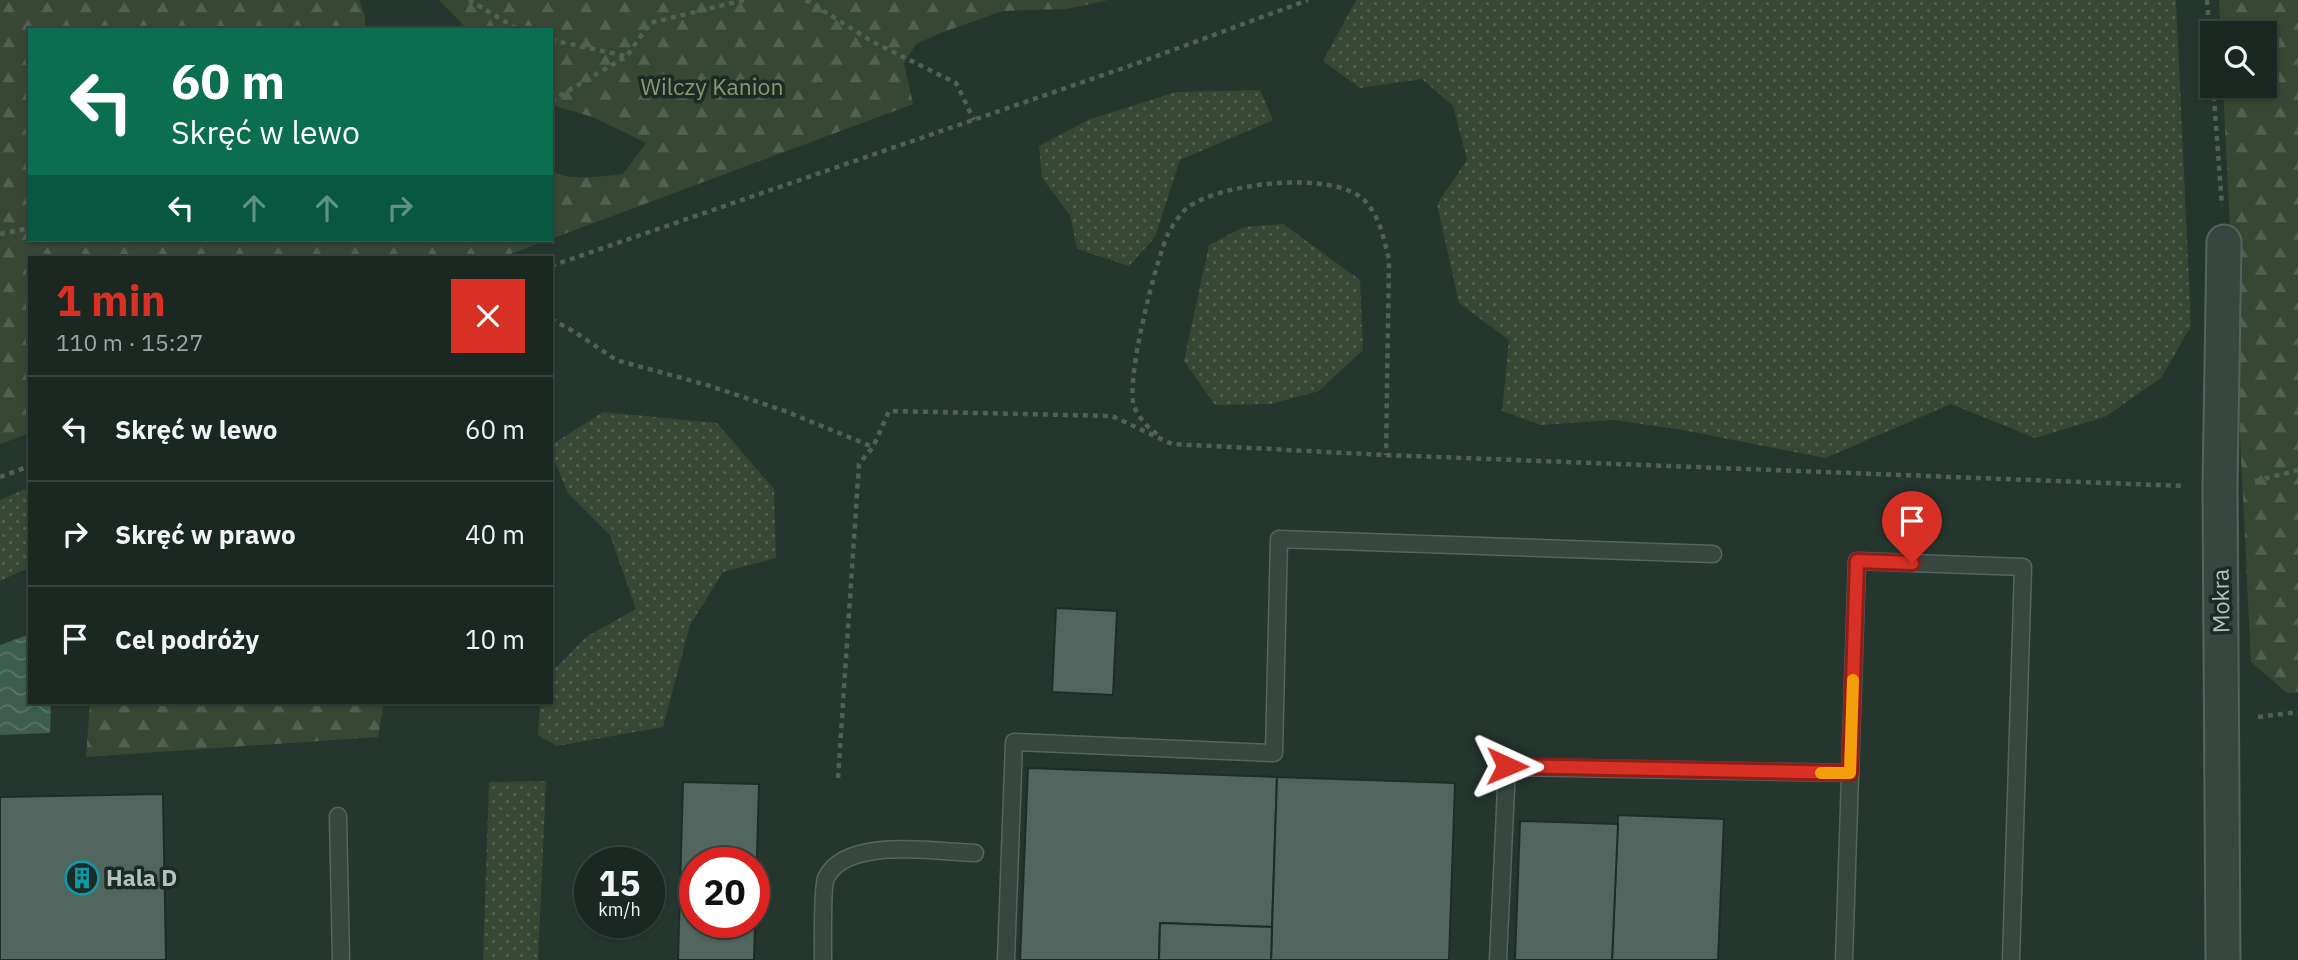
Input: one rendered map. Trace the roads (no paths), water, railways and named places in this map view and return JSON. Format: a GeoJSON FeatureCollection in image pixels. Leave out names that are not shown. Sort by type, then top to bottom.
{"type":"FeatureCollection","features":[{"type":"Feature","properties":{"kind":"street","name":"Mokra"},"geometry":{"type":"LineString","coordinates":[[2224,242],[2234,484],[2224,960]]}},
{"type":"Feature","properties":{"kind":"lane"},"geometry":{"type":"LineString","coordinates":[[1006,960],[1014,743],[1274,753],[1279,539],[1713,554]]}},
{"type":"Feature","properties":{"kind":"lane"},"geometry":{"type":"LineString","coordinates":[[1844,960],[1857,561],[2023,567],[2011,960]]}},
{"type":"Feature","properties":{"kind":"lane"},"geometry":{"type":"LineString","coordinates":[[1498,960],[1507,766],[1850,773]]}},
{"type":"Feature","properties":{"kind":"lane"},"geometry":{"type":"LineString","coordinates":[[338,816],[341,960]]}},
{"type":"Feature","properties":{"kind":"lane"},"geometry":{"type":"LineString","coordinates":[[823,960],[825,879],[839,863],[859,852],[882,849],[975,853]]}},
{"type":"Feature","properties":{"kind":"water"},"geometry":{"type":"Polygon","coordinates":[[[28,635],[28,704],[51,704],[50,733],[0,735],[0,645],[28,635]]]}},
{"type":"Feature","properties":{"kind":"place","name":"Hala D"},"geometry":{"type":"Point","coordinates":[82,878]}},
{"type":"Feature","properties":{"kind":"park label","name":"Wilczy Kanion"},"geometry":{"type":"Point","coordinates":[712,87]}}]}
